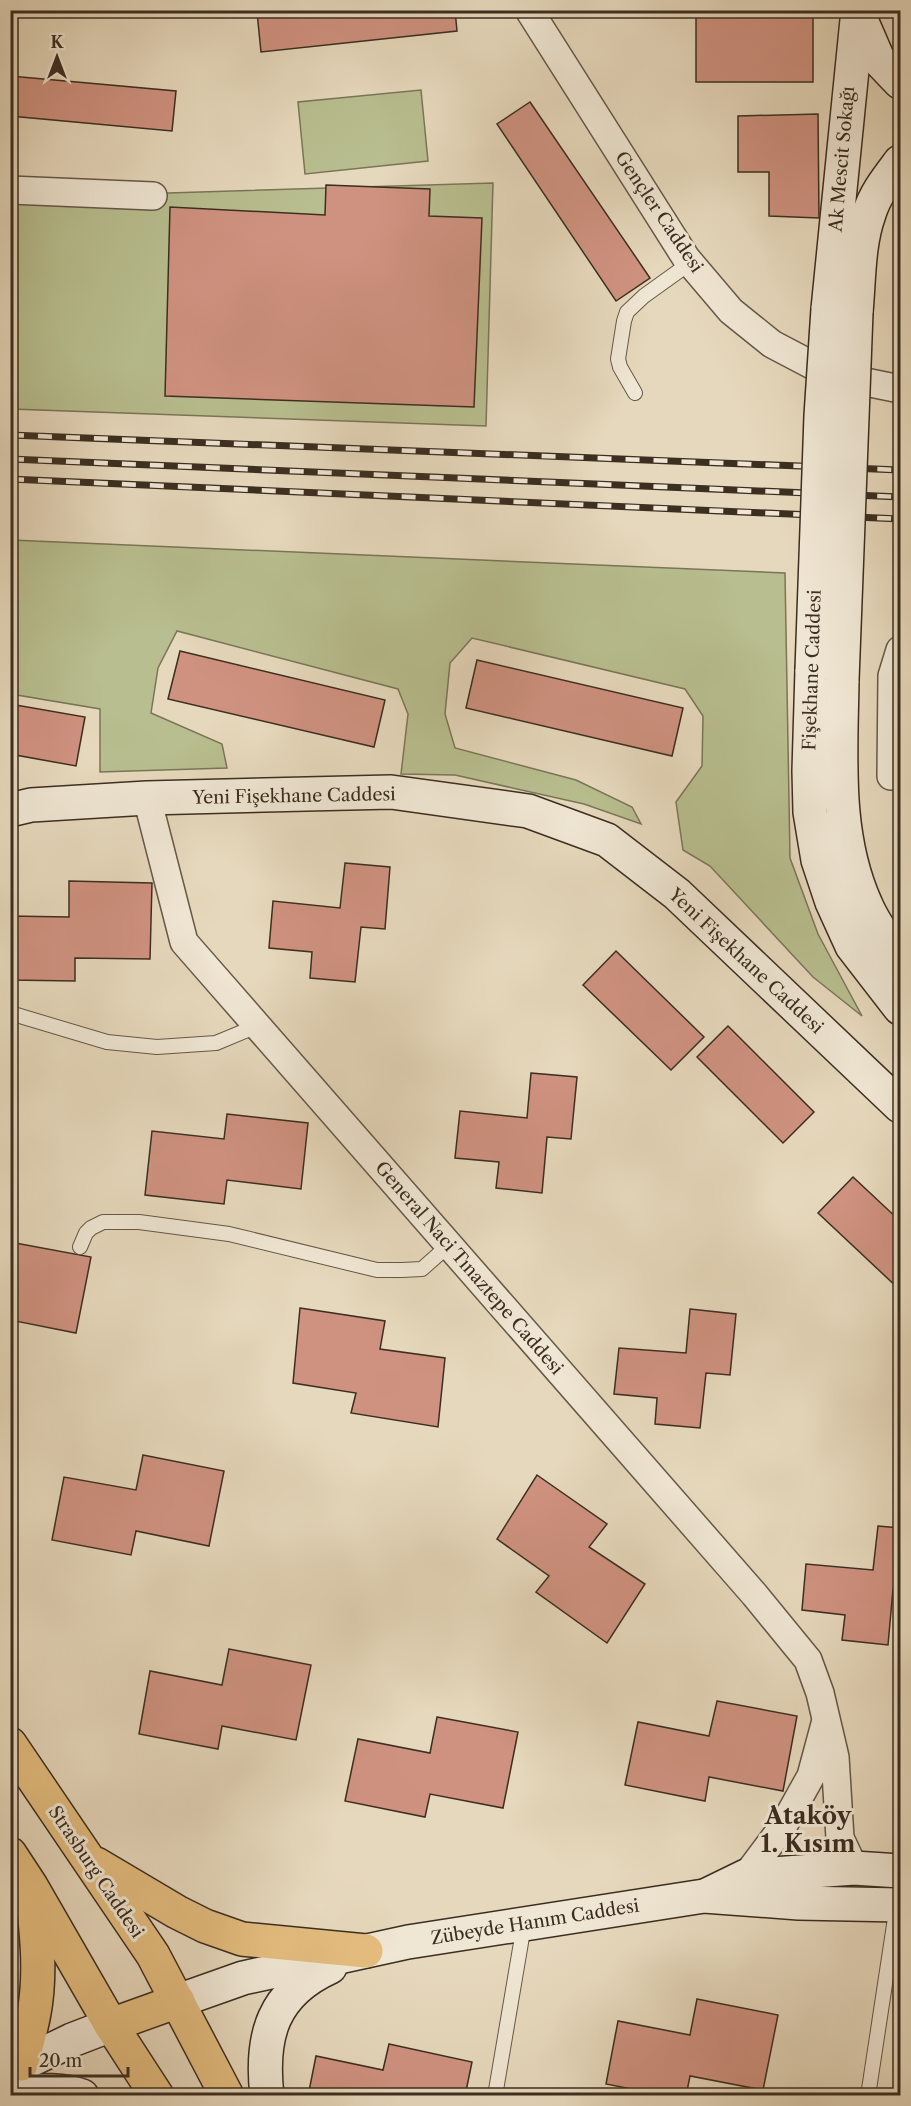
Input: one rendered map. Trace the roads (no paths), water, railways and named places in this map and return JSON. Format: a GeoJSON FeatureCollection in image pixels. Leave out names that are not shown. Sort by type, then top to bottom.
{"type":"FeatureCollection","features":[{"type":"Feature","properties":{"kind":"main road"},"geometry":{"type":"LineString","coordinates":[[858,12],[878,59],[900,82]]}},
{"type":"Feature","properties":{"kind":"main road","name":"Ak Mescit Sokağı"},"geometry":{"type":"LineString","coordinates":[[842,311],[852,57],[858,12]]}},
{"type":"Feature","properties":{"kind":"main road"},"geometry":{"type":"LineString","coordinates":[[842,311],[869,214],[884,182],[900,162]]}},
{"type":"Feature","properties":{"kind":"main road","name":"Fişekhane Caddesi"},"geometry":{"type":"LineString","coordinates":[[842,311],[821,416],[827,675],[841,783],[844,829],[854,873],[867,907],[900,959]]}},
{"type":"Feature","properties":{"kind":"main road","name":"Fişekhane Caddesi"},"geometry":{"type":"LineString","coordinates":[[827,675],[809,771],[810,812],[818,860],[832,902],[852,946],[900,1008]]}},
{"type":"Feature","properties":{"kind":"main road","name":"Yeni Fişekhane Caddesi"},"geometry":{"type":"LineString","coordinates":[[10,810],[32,806],[147,798],[391,792],[528,811],[607,840],[677,894],[900,1106]]}},
{"type":"Feature","properties":{"kind":"main road","name":"Strasburg Caddesi"},"geometry":{"type":"LineString","coordinates":[[10,1744],[153,1955],[227,2096]]}},
{"type":"Feature","properties":{"kind":"main road"},"geometry":{"type":"LineString","coordinates":[[10,1854],[31,1886],[111,2025],[157,2096]]}},
{"type":"Feature","properties":{"kind":"main road"},"geometry":{"type":"LineString","coordinates":[[85,1857],[177,1912],[205,1926],[242,1939],[366,1951]]}},
{"type":"Feature","properties":{"kind":"main road","name":"Zübeyde Hanım Caddesi"},"geometry":{"type":"LineString","coordinates":[[704,1896],[746,1876],[854,1868],[898,1870]]}},
{"type":"Feature","properties":{"kind":"main road"},"geometry":{"type":"LineString","coordinates":[[898,1870],[899,1905]]}},
{"type":"Feature","properties":{"kind":"main road"},"geometry":{"type":"LineString","coordinates":[[14,2075],[35,2011],[38,1953],[31,1886]]}},
{"type":"Feature","properties":{"kind":"main road","name":"Zübeyde Hanım Caddesi"},"geometry":{"type":"LineString","coordinates":[[178,2001],[243,1978],[424,1939],[704,1896],[799,1903],[899,1905]]}},
{"type":"Feature","properties":{"kind":"main road","name":"Zübeyde Hanım Caddesi"},"geometry":{"type":"LineString","coordinates":[[267,2096],[266,2050],[273,2020],[286,1997],[310,1976],[366,1951]]}},
{"type":"Feature","properties":{"kind":"main road"},"geometry":{"type":"LineString","coordinates":[[14,2075],[72,2040],[178,2001]]}},
{"type":"Feature","properties":{"kind":"main road"},"geometry":{"type":"LineString","coordinates":[[14,2075],[46,2091],[74,2092],[82,2096]]}},
{"type":"Feature","properties":{"kind":"street","name":"Gençler Caddesi"},"geometry":{"type":"LineString","coordinates":[[529,10],[690,263],[731,311],[772,344],[831,375],[900,389]]}},
{"type":"Feature","properties":{"kind":"street"},"geometry":{"type":"LineString","coordinates":[[10,190],[153,196]]}},
{"type":"Feature","properties":{"kind":"street"},"geometry":{"type":"LineString","coordinates":[[891,776],[892,676],[900,650]]}},
{"type":"Feature","properties":{"kind":"street","name":"General Naci Tınaztepe Caddesi"},"geometry":{"type":"LineString","coordinates":[[147,798],[184,942],[754,1594],[808,1660],[820,1693],[835,1757],[840,1838],[854,1868]]}},
{"type":"Feature","properties":{"kind":"street"},"geometry":{"type":"LineString","coordinates":[[746,1876],[782,1828],[811,1776],[826,1720]]}},
{"type":"Feature","properties":{"kind":"lane"},"geometry":{"type":"LineString","coordinates":[[635,393],[618,359],[627,312],[644,296],[690,263]]}},
{"type":"Feature","properties":{"kind":"lane"},"geometry":{"type":"LineString","coordinates":[[10,1013],[107,1042],[157,1047],[216,1043],[257,1026]]}},
{"type":"Feature","properties":{"kind":"lane"},"geometry":{"type":"LineString","coordinates":[[80,1247],[86,1233],[103,1222],[139,1222],[229,1234],[377,1270],[422,1269],[449,1245]]}},
{"type":"Feature","properties":{"kind":"lane"},"geometry":{"type":"LineString","coordinates":[[868,2096],[899,1905]]}},
{"type":"Feature","properties":{"kind":"lane"},"geometry":{"type":"LineString","coordinates":[[495,2096],[524,1923]]}},
{"type":"Feature","properties":{"kind":"railway"},"geometry":{"type":"LineString","coordinates":[[10,435],[900,470]]}},
{"type":"Feature","properties":{"kind":"railway"},"geometry":{"type":"LineString","coordinates":[[10,459],[900,497]]}},
{"type":"Feature","properties":{"kind":"railway"},"geometry":{"type":"LineString","coordinates":[[10,479],[900,519]]}},
{"type":"Feature","properties":{"kind":"district","name":"Ataköy 1. Kısım"},"geometry":{"type":"Point","coordinates":[808,1829]}}]}
